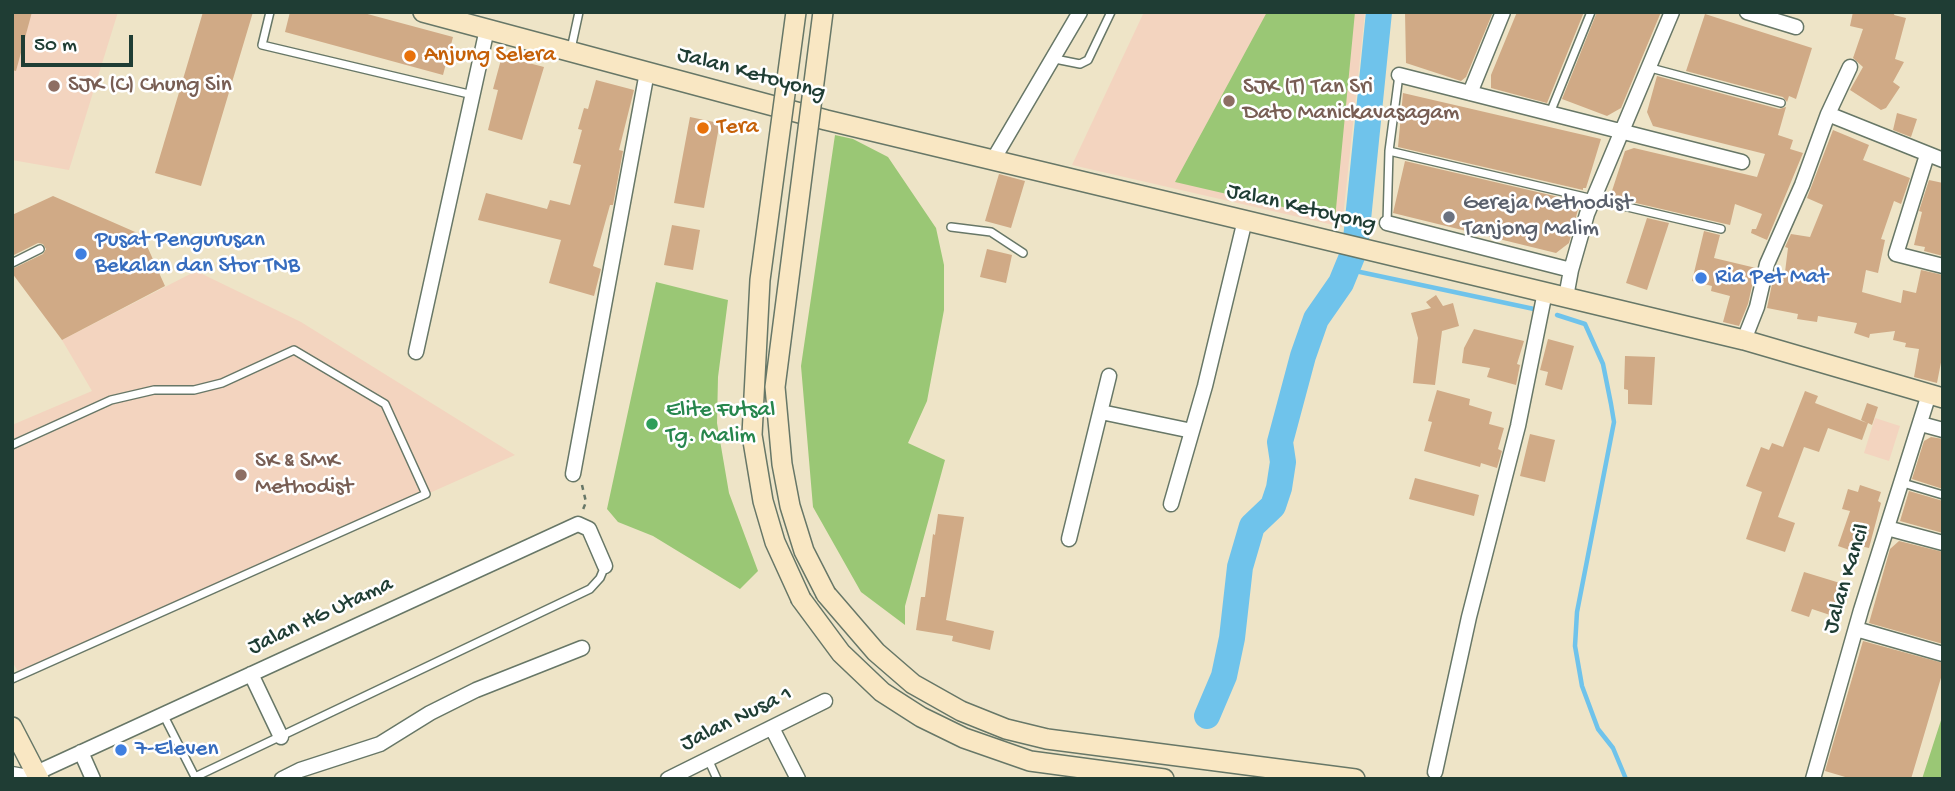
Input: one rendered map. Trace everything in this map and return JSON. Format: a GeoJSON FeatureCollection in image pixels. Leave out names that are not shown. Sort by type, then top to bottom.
{"type":"FeatureCollection","features":[{"type":"Feature","properties":{"kind":"main road","name":"Jalan Ketoyong"},"geometry":{"type":"LineString","coordinates":[[424,12],[826,120],[1744,340],[1936,396]]}},
{"type":"Feature","properties":{"kind":"main road"},"geometry":{"type":"LineString","coordinates":[[796,12],[760,280],[752,435],[763,501],[772,532],[801,600],[841,653],[881,692],[921,717],[964,738],[1030,761],[1164,779]]}},
{"type":"Feature","properties":{"kind":"main road"},"geometry":{"type":"LineString","coordinates":[[823,12],[775,387],[782,464],[790,506],[804,551],[825,594],[876,652],[913,684],[961,711],[1006,729],[1047,739],[1355,779]]}},
{"type":"Feature","properties":{"kind":"main road"},"geometry":{"type":"LineString","coordinates":[[13,731],[38,777]]}},
{"type":"Feature","properties":{"kind":"street"},"geometry":{"type":"LineString","coordinates":[[993,160],[1055,59],[1080,12]]}},
{"type":"Feature","properties":{"kind":"street"},"geometry":{"type":"LineString","coordinates":[[1470,93],[1503,12]]}},
{"type":"Feature","properties":{"kind":"street"},"geometry":{"type":"LineString","coordinates":[[1566,297],[1571,270],[1594,198],[1672,12]]}},
{"type":"Feature","properties":{"kind":"street"},"geometry":{"type":"LineString","coordinates":[[1747,12],[1796,27]]}},
{"type":"Feature","properties":{"kind":"street"},"geometry":{"type":"LineString","coordinates":[[416,352],[487,29]]}},
{"type":"Feature","properties":{"kind":"street"},"geometry":{"type":"LineString","coordinates":[[1744,340],[1767,264],[1850,67]]}},
{"type":"Feature","properties":{"kind":"street","name":"Jalan Ketoyong"},"geometry":{"type":"LineString","coordinates":[[573,474],[647,72]]}},
{"type":"Feature","properties":{"kind":"street"},"geometry":{"type":"LineString","coordinates":[[1399,75],[1742,162]]}},
{"type":"Feature","properties":{"kind":"street"},"geometry":{"type":"LineString","coordinates":[[1828,114],[1943,160]]}},
{"type":"Feature","properties":{"kind":"street"},"geometry":{"type":"LineString","coordinates":[[1927,155],[1896,254],[1943,266]]}},
{"type":"Feature","properties":{"kind":"street"},"geometry":{"type":"LineString","coordinates":[[1171,504],[1245,220]]}},
{"type":"Feature","properties":{"kind":"street"},"geometry":{"type":"LineString","coordinates":[[1387,223],[1571,270]]}},
{"type":"Feature","properties":{"kind":"street"},"geometry":{"type":"LineString","coordinates":[[1435,772],[1469,617],[1518,426],[1545,292]]}},
{"type":"Feature","properties":{"kind":"street"},"geometry":{"type":"LineString","coordinates":[[1069,539],[1109,376]]}},
{"type":"Feature","properties":{"kind":"street","name":"Jalan Kancil"},"geometry":{"type":"LineString","coordinates":[[1814,779],[1887,527],[1921,424],[1936,396]]}},
{"type":"Feature","properties":{"kind":"street"},"geometry":{"type":"LineString","coordinates":[[1101,412],[1192,431]]}},
{"type":"Feature","properties":{"kind":"street"},"geometry":{"type":"LineString","coordinates":[[1921,424],[1943,430]]}},
{"type":"Feature","properties":{"kind":"street"},"geometry":{"type":"LineString","coordinates":[[578,524],[589,529],[605,566]]}},
{"type":"Feature","properties":{"kind":"street","name":"Jalan HG Utama"},"geometry":{"type":"LineString","coordinates":[[38,777],[81,752],[578,524]]}},
{"type":"Feature","properties":{"kind":"street"},"geometry":{"type":"LineString","coordinates":[[1887,527],[1943,543]]}},
{"type":"Feature","properties":{"kind":"street"},"geometry":{"type":"LineString","coordinates":[[1856,629],[1943,654]]}},
{"type":"Feature","properties":{"kind":"street"},"geometry":{"type":"LineString","coordinates":[[282,779],[300,770],[380,744],[430,713],[476,690],[582,648]]}},
{"type":"Feature","properties":{"kind":"street"},"geometry":{"type":"LineString","coordinates":[[251,674],[281,737]]}},
{"type":"Feature","properties":{"kind":"street","name":"Jalan Nusa 1"},"geometry":{"type":"LineString","coordinates":[[668,779],[825,701]]}},
{"type":"Feature","properties":{"kind":"street"},"geometry":{"type":"LineString","coordinates":[[772,728],[798,779]]}},
{"type":"Feature","properties":{"kind":"street"},"geometry":{"type":"LineString","coordinates":[[81,752],[93,779]]}},
{"type":"Feature","properties":{"kind":"street"},"geometry":{"type":"LineString","coordinates":[[12,774],[38,777]]}},
{"type":"Feature","properties":{"kind":"lane"},"geometry":{"type":"LineString","coordinates":[[270,12],[262,45],[473,95]]}},
{"type":"Feature","properties":{"kind":"lane"},"geometry":{"type":"LineString","coordinates":[[570,52],[579,12]]}},
{"type":"Feature","properties":{"kind":"lane"},"geometry":{"type":"LineString","coordinates":[[1055,59],[1080,64],[1088,60],[1111,12]]}},
{"type":"Feature","properties":{"kind":"lane"},"geometry":{"type":"LineString","coordinates":[[1550,113],[1591,12]]}},
{"type":"Feature","properties":{"kind":"lane"},"geometry":{"type":"LineString","coordinates":[[1647,67],[1781,103]]}},
{"type":"Feature","properties":{"kind":"lane"},"geometry":{"type":"LineString","coordinates":[[1387,223],[1389,151],[1399,75]]}},
{"type":"Feature","properties":{"kind":"lane"},"geometry":{"type":"LineString","coordinates":[[1389,151],[1721,229]]}},
{"type":"Feature","properties":{"kind":"lane"},"geometry":{"type":"LineString","coordinates":[[951,227],[991,232],[1023,253]]}},
{"type":"Feature","properties":{"kind":"lane"},"geometry":{"type":"LineString","coordinates":[[12,263],[40,249]]}},
{"type":"Feature","properties":{"kind":"lane"},"geometry":{"type":"LineString","coordinates":[[12,445],[111,400],[154,390],[194,390],[222,383],[293,350],[385,404],[426,494],[12,679]]}},
{"type":"Feature","properties":{"kind":"lane"},"geometry":{"type":"LineString","coordinates":[[1903,483],[1943,495]]}},
{"type":"Feature","properties":{"kind":"lane"},"geometry":{"type":"LineString","coordinates":[[163,714],[195,777],[590,589],[600,578],[605,566]]}},
{"type":"Feature","properties":{"kind":"lane"},"geometry":{"type":"LineString","coordinates":[[708,759],[717,779]]}},
{"type":"Feature","properties":{"kind":"path"},"geometry":{"type":"LineString","coordinates":[[573,474],[584,488],[586,502],[578,524]]}},
{"type":"Feature","properties":{"kind":"shaded area","name":"SJK (C) Chung Sin"},"geometry":{"type":"Polygon","coordinates":[[[12,12],[118,12],[69,170],[12,160],[12,12]]]}},
{"type":"Feature","properties":{"kind":"shaded area","name":"SJK (T) Tan Sri Dato Manickavasagam"},"geometry":{"type":"Polygon","coordinates":[[[1144,12],[1365,12],[1342,227],[1072,165],[1144,12]]]}},
{"type":"Feature","properties":{"kind":"shaded area","name":"SK & SMK Methodist"},"geometry":{"type":"Polygon","coordinates":[[[196,271],[301,322],[515,455],[20,675],[12,661],[12,425],[92,391],[62,340],[196,271]]]}},
{"type":"Feature","properties":{"kind":"shaded area"},"geometry":{"type":"Polygon","coordinates":[[[1875,418],[1900,426],[1889,461],[1864,453],[1875,418]]]}},
{"type":"Feature","properties":{"kind":"green space"},"geometry":{"type":"Polygon","coordinates":[[[1267,12],[1355,12],[1335,219],[1175,182],[1267,12]]]}},
{"type":"Feature","properties":{"kind":"green space"},"geometry":{"type":"Polygon","coordinates":[[[835,135],[853,139],[888,157],[936,228],[944,265],[944,310],[927,401],[908,443],[945,460],[905,606],[905,625],[861,592],[813,507],[801,366],[835,135]]]}},
{"type":"Feature","properties":{"kind":"green space"},"geometry":{"type":"Polygon","coordinates":[[[656,282],[728,300],[718,377],[717,423],[729,493],[758,571],[740,589],[653,536],[618,522],[607,509],[656,282]]]}},
{"type":"Feature","properties":{"kind":"green space"},"geometry":{"type":"Polygon","coordinates":[[[1943,714],[1943,779],[1922,779],[1943,714]]]}},
{"type":"Feature","properties":{"kind":"building"},"geometry":{"type":"Polygon","coordinates":[[[12,12],[32,12],[16,71],[12,70],[12,12]]]}},
{"type":"Feature","properties":{"kind":"building"},"geometry":{"type":"Polygon","coordinates":[[[203,12],[253,12],[201,186],[155,173],[203,12]]]}},
{"type":"Feature","properties":{"kind":"building","name":"Anjung Selera"},"geometry":{"type":"Polygon","coordinates":[[[290,12],[360,12],[453,37],[443,75],[285,32],[290,12]]]}},
{"type":"Feature","properties":{"kind":"building"},"geometry":{"type":"Polygon","coordinates":[[[1405,12],[1493,12],[1466,77],[1461,81],[1406,63],[1405,12]]]}},
{"type":"Feature","properties":{"kind":"building"},"geometry":{"type":"Polygon","coordinates":[[[1517,12],[1584,12],[1547,103],[1491,88],[1491,75],[1517,12]]]}},
{"type":"Feature","properties":{"kind":"building"},"geometry":{"type":"Polygon","coordinates":[[[1597,12],[1661,12],[1621,108],[1607,116],[1562,99],[1597,12]]]}},
{"type":"Feature","properties":{"kind":"building"},"geometry":{"type":"Polygon","coordinates":[[[1853,12],[1895,12],[1894,15],[1906,18],[1895,59],[1904,62],[1893,82],[1900,87],[1886,108],[1881,110],[1850,90],[1863,67],[1853,58],[1863,29],[1850,26],[1853,12]]]}},
{"type":"Feature","properties":{"kind":"building"},"geometry":{"type":"Polygon","coordinates":[[[1705,14],[1812,48],[1796,99],[1789,96],[1787,102],[1783,97],[1686,71],[1705,14]]]}},
{"type":"Feature","properties":{"kind":"building"},"geometry":{"type":"Polygon","coordinates":[[[502,56],[544,67],[522,140],[488,130],[498,90],[493,89],[502,56]]]}},
{"type":"Feature","properties":{"kind":"building"},"geometry":{"type":"Polygon","coordinates":[[[1657,76],[1779,109],[1786,107],[1778,135],[1793,140],[1790,149],[1803,153],[1767,240],[1751,233],[1752,229],[1756,229],[1762,214],[1735,204],[1730,225],[1610,197],[1625,151],[1634,148],[1757,177],[1765,154],[1653,126],[1647,112],[1657,76]]]}},
{"type":"Feature","properties":{"kind":"building"},"geometry":{"type":"Polygon","coordinates":[[[596,80],[634,90],[619,150],[623,151],[613,205],[610,205],[593,266],[601,269],[594,296],[549,283],[561,240],[478,220],[486,193],[547,209],[550,200],[570,205],[581,165],[573,163],[582,130],[578,129],[584,108],[588,109],[596,80]]]}},
{"type":"Feature","properties":{"kind":"building"},"geometry":{"type":"Polygon","coordinates":[[[1403,93],[1601,139],[1586,188],[1583,190],[1398,147],[1403,93]]]}},
{"type":"Feature","properties":{"kind":"building"},"geometry":{"type":"Polygon","coordinates":[[[1897,113],[1917,119],[1911,137],[1893,130],[1897,113]]]}},
{"type":"Feature","properties":{"kind":"building"},"geometry":{"type":"Polygon","coordinates":[[[690,117],[714,122],[719,127],[704,208],[674,203],[690,117]]]}},
{"type":"Feature","properties":{"kind":"building"},"geometry":{"type":"Polygon","coordinates":[[[1833,130],[1869,145],[1863,160],[1910,178],[1901,204],[1894,201],[1881,239],[1885,240],[1878,273],[1866,270],[1862,292],[1901,303],[1903,290],[1916,293],[1921,270],[1943,275],[1943,352],[1937,383],[1914,377],[1919,349],[1905,347],[1906,343],[1893,340],[1895,331],[1870,334],[1869,338],[1854,333],[1857,323],[1818,316],[1817,322],[1797,319],[1798,314],[1767,308],[1775,270],[1785,272],[1788,248],[1785,247],[1791,234],[1810,237],[1823,205],[1807,198],[1833,130]]]}},
{"type":"Feature","properties":{"kind":"building"},"geometry":{"type":"Polygon","coordinates":[[[1405,161],[1580,202],[1569,243],[1556,253],[1393,213],[1405,161]]]}},
{"type":"Feature","properties":{"kind":"building"},"geometry":{"type":"Polygon","coordinates":[[[999,174],[1025,181],[1011,228],[985,221],[999,174]]]}},
{"type":"Feature","properties":{"kind":"building"},"geometry":{"type":"Polygon","coordinates":[[[1929,180],[1943,183],[1943,256],[1914,245],[1922,212],[1919,211],[1929,180]]]}},
{"type":"Feature","properties":{"kind":"building","name":"Pusat Pengurusan Bekalan dan Stor TNB"},"geometry":{"type":"Polygon","coordinates":[[[53,196],[142,235],[165,286],[62,340],[12,273],[12,269],[43,254],[46,249],[43,244],[38,243],[12,256],[12,215],[53,196]]]}},
{"type":"Feature","properties":{"kind":"building"},"geometry":{"type":"Polygon","coordinates":[[[1647,218],[1669,223],[1647,290],[1626,283],[1647,218]]]}},
{"type":"Feature","properties":{"kind":"building"},"geometry":{"type":"Polygon","coordinates":[[[672,225],[700,230],[693,270],[664,265],[672,225]]]}},
{"type":"Feature","properties":{"kind":"building"},"geometry":{"type":"Polygon","coordinates":[[[1704,231],[1720,235],[1714,258],[1756,268],[1748,304],[1739,326],[1723,322],[1730,296],[1711,291],[1712,286],[1692,281],[1704,231]]]}},
{"type":"Feature","properties":{"kind":"building"},"geometry":{"type":"Polygon","coordinates":[[[987,249],[1012,255],[1006,283],[980,277],[987,249]]]}},
{"type":"Feature","properties":{"kind":"building"},"geometry":{"type":"Polygon","coordinates":[[[1436,295],[1443,306],[1453,303],[1459,326],[1442,331],[1435,385],[1413,383],[1418,338],[1411,313],[1431,308],[1426,302],[1436,295]]]}},
{"type":"Feature","properties":{"kind":"building"},"geometry":{"type":"Polygon","coordinates":[[[1474,329],[1524,341],[1517,364],[1520,365],[1516,385],[1487,377],[1490,368],[1462,363],[1464,348],[1474,329]]]}},
{"type":"Feature","properties":{"kind":"building"},"geometry":{"type":"Polygon","coordinates":[[[1548,339],[1574,346],[1562,390],[1545,385],[1548,372],[1540,370],[1548,339]]]}},
{"type":"Feature","properties":{"kind":"building"},"geometry":{"type":"Polygon","coordinates":[[[1625,356],[1655,357],[1652,405],[1628,404],[1628,390],[1624,389],[1625,356]]]}},
{"type":"Feature","properties":{"kind":"building"},"geometry":{"type":"Polygon","coordinates":[[[1437,390],[1470,399],[1469,405],[1492,412],[1489,424],[1504,428],[1498,449],[1502,451],[1497,468],[1481,463],[1480,467],[1424,451],[1432,422],[1428,421],[1437,390]]]}},
{"type":"Feature","properties":{"kind":"building"},"geometry":{"type":"Polygon","coordinates":[[[1805,391],[1818,396],[1815,403],[1867,423],[1861,420],[1867,403],[1878,407],[1872,425],[1868,423],[1862,440],[1828,428],[1819,452],[1804,447],[1778,517],[1795,523],[1785,552],[1746,539],[1762,492],[1746,486],[1761,447],[1769,450],[1772,443],[1783,447],[1805,391]]]}},
{"type":"Feature","properties":{"kind":"building"},"geometry":{"type":"Polygon","coordinates":[[[1530,434],[1555,440],[1545,482],[1520,476],[1530,434]]]}},
{"type":"Feature","properties":{"kind":"building"},"geometry":{"type":"Polygon","coordinates":[[[1931,437],[1943,439],[1943,489],[1912,479],[1924,441],[1931,437]]]}},
{"type":"Feature","properties":{"kind":"building"},"geometry":{"type":"Polygon","coordinates":[[[1415,478],[1479,495],[1474,516],[1409,499],[1415,478]]]}},
{"type":"Feature","properties":{"kind":"building"},"geometry":{"type":"Polygon","coordinates":[[[1860,485],[1881,492],[1878,501],[1881,503],[1869,548],[1860,546],[1858,553],[1838,546],[1850,511],[1842,509],[1848,489],[1858,492],[1860,485]]]}},
{"type":"Feature","properties":{"kind":"building"},"geometry":{"type":"Polygon","coordinates":[[[1909,491],[1943,501],[1943,533],[1900,521],[1909,491]]]}},
{"type":"Feature","properties":{"kind":"building"},"geometry":{"type":"Polygon","coordinates":[[[938,514],[964,517],[946,620],[994,631],[990,650],[952,641],[953,636],[916,630],[921,597],[925,597],[938,514]]]}},
{"type":"Feature","properties":{"kind":"building"},"geometry":{"type":"Polygon","coordinates":[[[1899,541],[1943,552],[1943,644],[1869,623],[1890,549],[1899,541]]]}},
{"type":"Feature","properties":{"kind":"building"},"geometry":{"type":"Polygon","coordinates":[[[1804,572],[1840,583],[1835,600],[1840,602],[1836,617],[1812,609],[1809,617],[1791,611],[1804,572]]]}},
{"type":"Feature","properties":{"kind":"building"},"geometry":{"type":"Polygon","coordinates":[[[1863,641],[1943,663],[1943,671],[1911,779],[1852,779],[1825,771],[1863,641]]]}},
{"type":"Feature","properties":{"kind":"waterway"},"geometry":{"type":"LineString","coordinates":[[1207,716],[1224,676],[1232,638],[1240,567],[1252,526],[1273,506],[1279,488],[1283,462],[1280,442],[1303,356],[1316,319],[1341,283],[1355,249],[1379,12]]}},
{"type":"Feature","properties":{"kind":"waterway"},"geometry":{"type":"LineString","coordinates":[[1346,269],[1534,309]]}},
{"type":"Feature","properties":{"kind":"waterway"},"geometry":{"type":"LineString","coordinates":[[1557,315],[1585,324],[1603,364],[1614,422],[1577,612],[1575,646],[1582,686],[1598,729],[1613,748],[1626,779]]}},
{"type":"Feature","properties":{"kind":"place","name":"Anjung Selera"},"geometry":{"type":"Point","coordinates":[410,56]}},
{"type":"Feature","properties":{"kind":"place","name":"SJK (C) Chung Sin"},"geometry":{"type":"Point","coordinates":[54,86]}},
{"type":"Feature","properties":{"kind":"place","name":"SJK (T) Tan Sri Dato Manickavasagam"},"geometry":{"type":"Point","coordinates":[1229,101]}},
{"type":"Feature","properties":{"kind":"place","name":"Tera"},"geometry":{"type":"Point","coordinates":[703,128]}},
{"type":"Feature","properties":{"kind":"place","name":"Gereja Methodist Tanjong Malim"},"geometry":{"type":"Point","coordinates":[1449,217]}},
{"type":"Feature","properties":{"kind":"place","name":"Pusat Pengurusan Bekalan dan Stor TNB"},"geometry":{"type":"Point","coordinates":[81,254]}},
{"type":"Feature","properties":{"kind":"place","name":"Ria Pet Mat"},"geometry":{"type":"Point","coordinates":[1701,278]}},
{"type":"Feature","properties":{"kind":"place","name":"Elite Futsal Tg. Malim"},"geometry":{"type":"Point","coordinates":[652,424]}},
{"type":"Feature","properties":{"kind":"place","name":"SK & SMK Methodist"},"geometry":{"type":"Point","coordinates":[241,475]}},
{"type":"Feature","properties":{"kind":"place","name":"7-Eleven"},"geometry":{"type":"Point","coordinates":[121,750]}}]}
